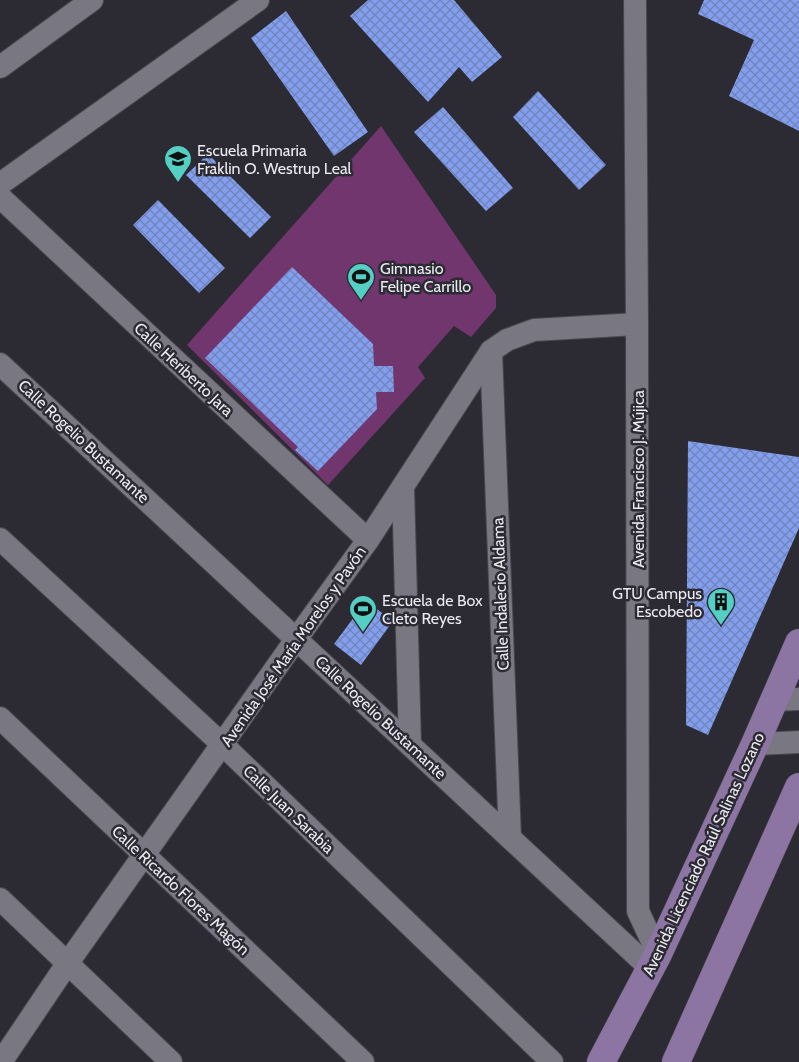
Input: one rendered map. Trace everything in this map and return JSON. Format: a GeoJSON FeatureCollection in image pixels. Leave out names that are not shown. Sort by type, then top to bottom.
{"type":"FeatureCollection","features":[{"type":"Feature","properties":{"kind":"main road","name":"Avenida Licenciado Raúl Salinas Lozano"},"geometry":{"type":"LineString","coordinates":[[601,1062],[654,961],[755,744],[787,699],[799,643]]}},
{"type":"Feature","properties":{"kind":"main road"},"geometry":{"type":"LineString","coordinates":[[676,1062],[799,787]]}},
{"type":"Feature","properties":{"kind":"street"},"geometry":{"type":"LineString","coordinates":[[0,67],[92,0]]}},
{"type":"Feature","properties":{"kind":"street"},"geometry":{"type":"LineString","coordinates":[[0,184],[258,0]]}},
{"type":"Feature","properties":{"kind":"street","name":"Avenida Francisco J. Mújica"},"geometry":{"type":"LineString","coordinates":[[635,0],[638,911],[654,961]]}},
{"type":"Feature","properties":{"kind":"street","name":"Calle Heriberto Jara"},"geometry":{"type":"LineString","coordinates":[[0,198],[368,540]]}},
{"type":"Feature","properties":{"kind":"street","name":"Avenida José María Morelos y Pavón"},"geometry":{"type":"LineString","coordinates":[[2,1057],[368,540],[491,351],[507,340],[534,330],[637,324]]}},
{"type":"Feature","properties":{"kind":"street","name":"Calle Indalecio Aldama"},"geometry":{"type":"LineString","coordinates":[[491,351],[510,838]]}},
{"type":"Feature","properties":{"kind":"street","name":"Calle Rogelio Bustamante"},"geometry":{"type":"LineString","coordinates":[[0,364],[510,838],[654,961]]}},
{"type":"Feature","properties":{"kind":"street"},"geometry":{"type":"LineString","coordinates":[[403,487],[410,744]]}},
{"type":"Feature","properties":{"kind":"street","name":"Calle Juan Sarabia"},"geometry":{"type":"LineString","coordinates":[[0,539],[222,745],[552,1062]]}},
{"type":"Feature","properties":{"kind":"street","name":"Calle Ricardo Flores Magón"},"geometry":{"type":"LineString","coordinates":[[0,718],[363,1062]]}},
{"type":"Feature","properties":{"kind":"street"},"geometry":{"type":"LineString","coordinates":[[755,744],[799,742]]}},
{"type":"Feature","properties":{"kind":"street"},"geometry":{"type":"LineString","coordinates":[[0,899],[171,1062]]}},
{"type":"Feature","properties":{"kind":"shaded area","name":"Gimnasio Felipe Carrillo"},"geometry":{"type":"Polygon","coordinates":[[[381,126],[496,295],[496,308],[471,337],[454,326],[418,367],[425,378],[328,485],[187,345],[381,126]]]}},
{"type":"Feature","properties":{"kind":"building"},"geometry":{"type":"Polygon","coordinates":[[[368,0],[454,0],[502,57],[472,82],[459,67],[428,102],[350,16],[368,0]]]}},
{"type":"Feature","properties":{"kind":"building"},"geometry":{"type":"Polygon","coordinates":[[[704,0],[799,0],[799,131],[729,96],[754,40],[698,14],[704,0]]]}},
{"type":"Feature","properties":{"kind":"building"},"geometry":{"type":"Polygon","coordinates":[[[286,11],[368,132],[334,156],[251,38],[286,11]]]}},
{"type":"Feature","properties":{"kind":"building"},"geometry":{"type":"Polygon","coordinates":[[[538,91],[606,165],[579,190],[513,117],[538,91]]]}},
{"type":"Feature","properties":{"kind":"building"},"geometry":{"type":"Polygon","coordinates":[[[443,107],[513,188],[486,211],[414,132],[443,107]]]}},
{"type":"Feature","properties":{"kind":"building"},"geometry":{"type":"Polygon","coordinates":[[[208,154],[271,217],[250,238],[186,175],[208,154]]]}},
{"type":"Feature","properties":{"kind":"building"},"geometry":{"type":"Polygon","coordinates":[[[158,200],[225,268],[199,293],[133,225],[158,200]]]}},
{"type":"Feature","properties":{"kind":"building"},"geometry":{"type":"Polygon","coordinates":[[[292,267],[373,344],[374,366],[393,366],[394,392],[376,392],[377,409],[318,471],[295,450],[298,447],[205,358],[292,267]]]}},
{"type":"Feature","properties":{"kind":"building","name":"GTU Campus Escobedo"},"geometry":{"type":"Polygon","coordinates":[[[688,441],[799,457],[799,528],[708,735],[686,725],[688,441]]]}},
{"type":"Feature","properties":{"kind":"building","name":"Escuela de Box Cleto Reyes"},"geometry":{"type":"Polygon","coordinates":[[[366,601],[393,621],[361,665],[334,644],[366,601]]]}},
{"type":"Feature","properties":{"kind":"place","name":"Escuela Primaria Fraklin O. Westrup Leal"},"geometry":{"type":"Point","coordinates":[178,183]}},
{"type":"Feature","properties":{"kind":"place","name":"Gimnasio Felipe Carrillo"},"geometry":{"type":"Point","coordinates":[361,301]}},
{"type":"Feature","properties":{"kind":"place","name":"GTU Campus Escobedo"},"geometry":{"type":"Point","coordinates":[721,626]}},
{"type":"Feature","properties":{"kind":"place","name":"Escuela de Box Cleto Reyes"},"geometry":{"type":"Point","coordinates":[363,633]}}]}
